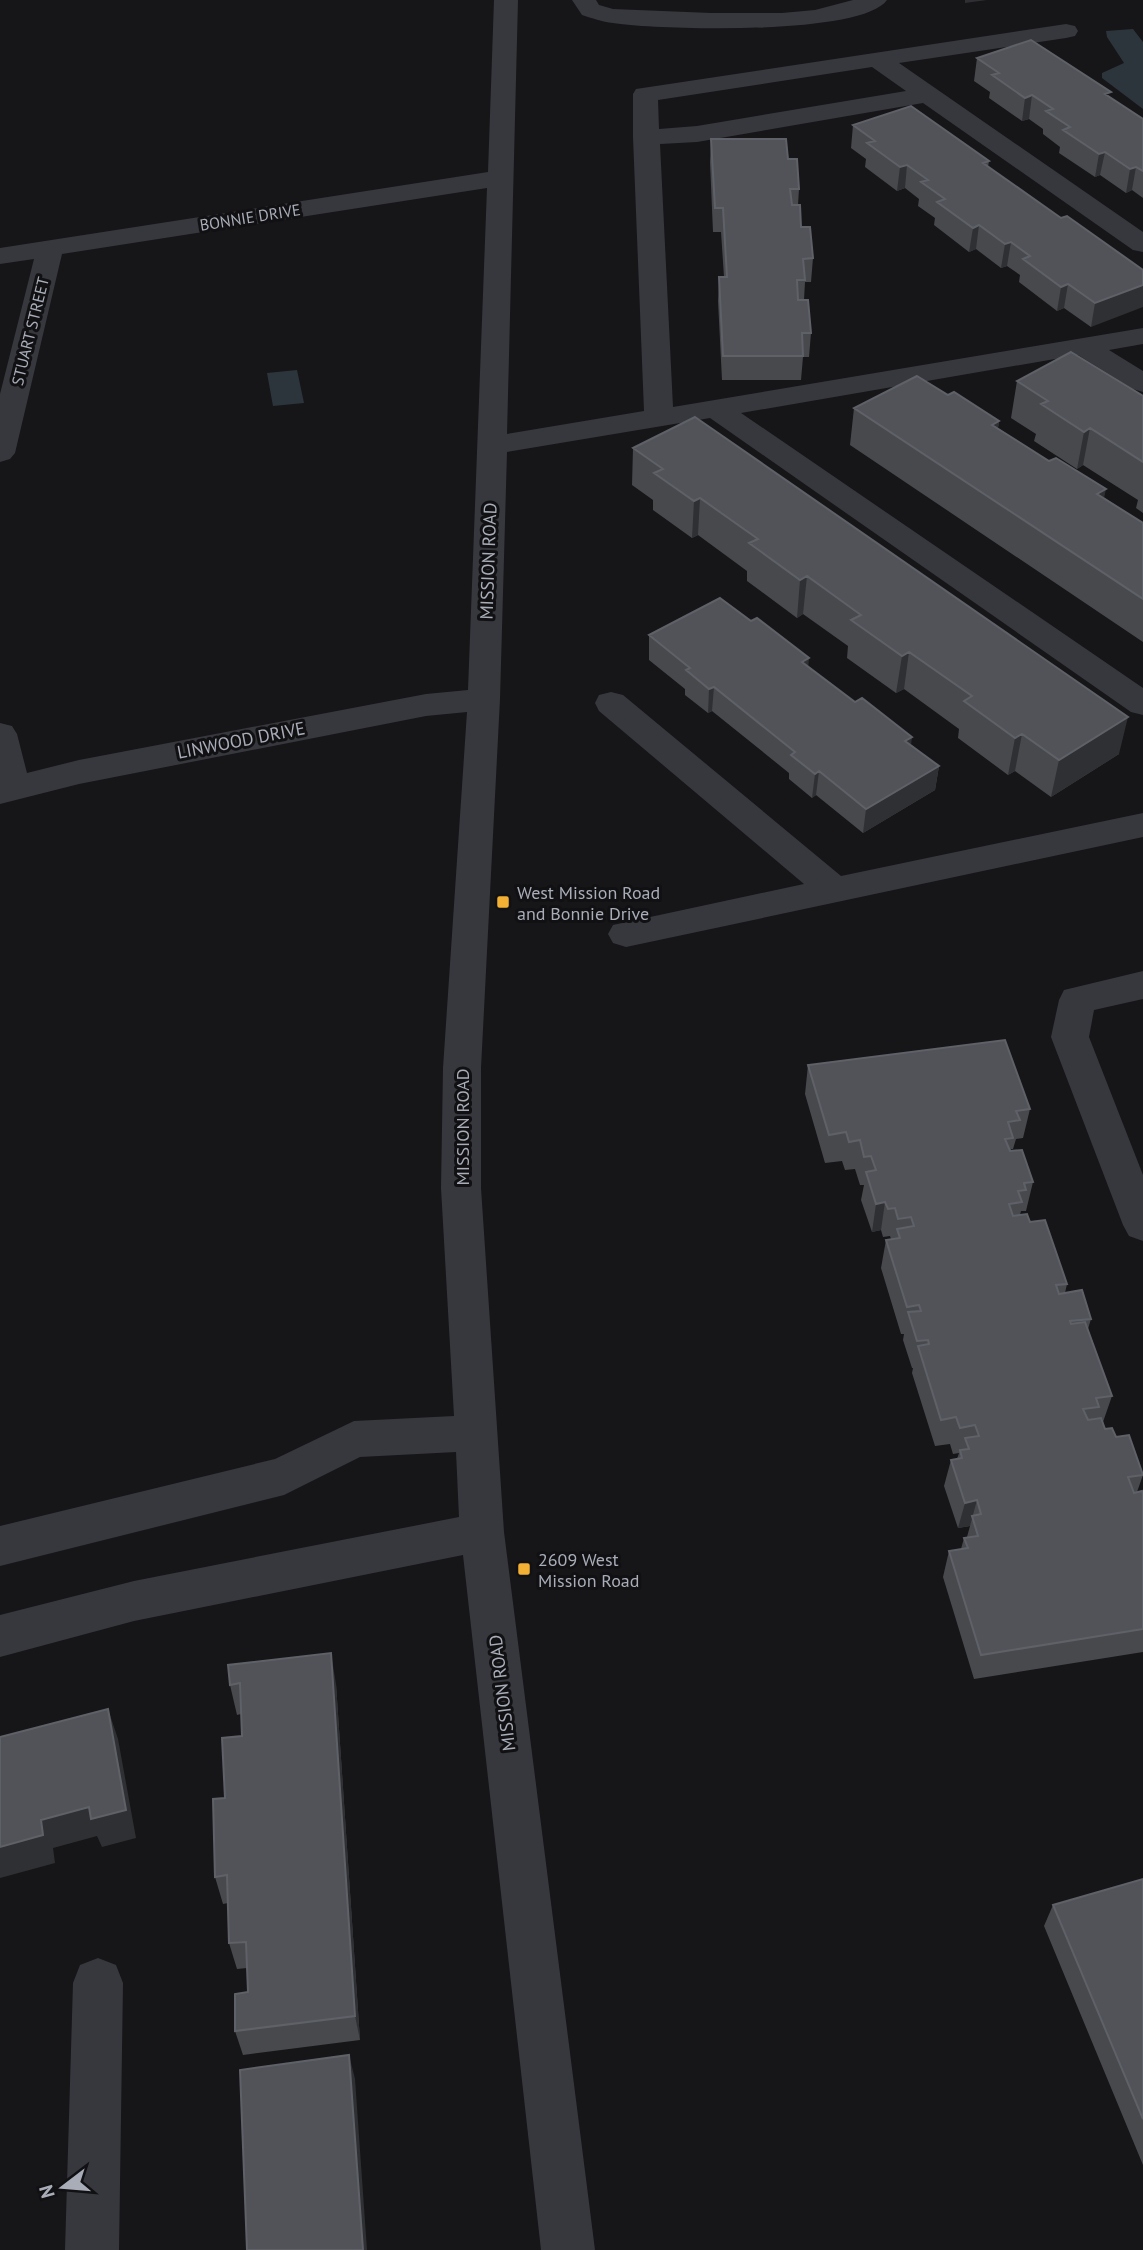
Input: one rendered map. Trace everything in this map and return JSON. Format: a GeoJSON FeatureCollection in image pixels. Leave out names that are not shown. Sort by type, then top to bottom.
{"type":"FeatureCollection","features":[{"type":"Feature","properties":{"kind":"street","name":"MISSION ROAD"},"geometry":{"type":"LineString","coordinates":[[506,0],[484,699],[462,1108],[461,1188],[482,1532],[568,2250]]}},
{"type":"Feature","properties":{"kind":"street"},"geometry":{"type":"LineString","coordinates":[[584,0],[590,10],[613,16],[758,20],[823,15],[859,8],[876,0]]}},
{"type":"Feature","properties":{"kind":"street"},"geometry":{"type":"LineString","coordinates":[[659,418],[645,94],[1066,31]]}},
{"type":"Feature","properties":{"kind":"street"},"geometry":{"type":"LineString","coordinates":[[876,60],[1143,244]]}},
{"type":"Feature","properties":{"kind":"street"},"geometry":{"type":"LineString","coordinates":[[646,138],[697,134],[928,95]]}},
{"type":"Feature","properties":{"kind":"street","name":"BONNIE DRIVE"},"geometry":{"type":"LineString","coordinates":[[0,256],[501,178]]}},
{"type":"Feature","properties":{"kind":"street","name":"STUART STREET"},"geometry":{"type":"LineString","coordinates":[[0,453],[50,248]]}},
{"type":"Feature","properties":{"kind":"street"},"geometry":{"type":"LineString","coordinates":[[491,446],[1143,336]]}},
{"type":"Feature","properties":{"kind":"street"},"geometry":{"type":"LineString","coordinates":[[1083,346],[1143,383]]}},
{"type":"Feature","properties":{"kind":"street"},"geometry":{"type":"LineString","coordinates":[[715,408],[1143,704]]}},
{"type":"Feature","properties":{"kind":"street","name":"LINWOOD DRIVE"},"geometry":{"type":"LineString","coordinates":[[7,790],[79,772],[426,705],[484,699]]}},
{"type":"Feature","properties":{"kind":"street"},"geometry":{"type":"LineString","coordinates":[[611,703],[835,890]]}},
{"type":"Feature","properties":{"kind":"street"},"geometry":{"type":"LineString","coordinates":[[0,734],[7,790]]}},
{"type":"Feature","properties":{"kind":"street"},"geometry":{"type":"LineString","coordinates":[[626,934],[1143,825]]}},
{"type":"Feature","properties":{"kind":"street"},"geometry":{"type":"LineString","coordinates":[[1143,985],[1077,1000],[1070,1037],[1143,1225]]}},
{"type":"Feature","properties":{"kind":"street"},"geometry":{"type":"LineString","coordinates":[[0,1546],[284,1476],[354,1439],[475,1433]]}},
{"type":"Feature","properties":{"kind":"street"},"geometry":{"type":"LineString","coordinates":[[0,1636],[147,1598],[482,1532]]}},
{"type":"Feature","properties":{"kind":"street"},"geometry":{"type":"LineString","coordinates":[[92,2250],[98,1983]]}},
{"type":"Feature","properties":{"kind":"shaded area"},"geometry":{"type":"Polygon","coordinates":[[[1133,29],[1143,42],[1143,109],[1102,78],[1102,73],[1124,63],[1106,31],[1133,29]]]}},
{"type":"Feature","properties":{"kind":"shaded area"},"geometry":{"type":"Polygon","coordinates":[[[297,370],[304,403],[273,406],[267,373],[297,370]]]}},
{"type":"Feature","properties":{"kind":"building"},"geometry":{"type":"Polygon","coordinates":[[[1031,40],[1111,92],[1105,94],[1143,119],[1143,171],[1136,167],[1130,169],[1105,152],[1099,154],[1063,130],[1070,127],[1046,111],[1053,109],[1032,95],[1025,98],[992,75],[999,73],[977,58],[1031,40]]]}},
{"type":"Feature","properties":{"kind":"building"},"geometry":{"type":"Polygon","coordinates":[[[911,106],[989,161],[983,163],[1061,218],[1067,216],[1143,270],[1143,285],[1095,303],[1068,284],[1061,287],[1023,259],[1030,256],[1011,242],[1005,244],[979,225],[973,228],[937,202],[945,199],[921,182],[928,180],[907,165],[900,167],[867,143],[875,141],[853,125],[911,106]]]}},
{"type":"Feature","properties":{"kind":"building"},"geometry":{"type":"Polygon","coordinates":[[[711,139],[786,139],[788,159],[797,159],[799,189],[790,189],[792,205],[800,205],[801,227],[810,227],[813,258],[803,259],[805,280],[797,280],[798,300],[808,300],[811,333],[802,333],[803,356],[723,356],[719,277],[727,277],[723,208],[715,208],[711,139]]]}},
{"type":"Feature","properties":{"kind":"building"},"geometry":{"type":"Polygon","coordinates":[[[1071,352],[1143,396],[1143,462],[1090,428],[1084,432],[1041,404],[1048,401],[1017,381],[1071,352]]]}},
{"type":"Feature","properties":{"kind":"building"},"geometry":{"type":"Polygon","coordinates":[[[917,376],[948,395],[954,392],[999,421],[992,425],[1049,461],[1056,458],[1106,489],[1097,494],[1143,523],[1143,599],[854,408],[917,376]]]}},
{"type":"Feature","properties":{"kind":"building"},"geometry":{"type":"Polygon","coordinates":[[[695,417],[1128,717],[1059,760],[1022,734],[1015,738],[964,701],[972,696],[909,652],[902,656],[851,620],[861,615],[807,576],[800,580],[749,543],[758,539],[700,498],[694,501],[654,473],[663,469],[633,448],[695,417]]]}},
{"type":"Feature","properties":{"kind":"building"},"geometry":{"type":"Polygon","coordinates":[[[720,598],[751,621],[757,618],[809,658],[802,662],[855,702],[862,698],[912,737],[905,741],[939,766],[866,809],[819,771],[815,774],[791,755],[795,752],[714,687],[709,689],[686,670],[690,668],[649,635],[720,598]]]}},
{"type":"Feature","properties":{"kind":"building"},"geometry":{"type":"Polygon","coordinates":[[[1005,1040],[1030,1109],[1016,1111],[1020,1120],[1008,1122],[1013,1138],[1005,1139],[1010,1151],[1022,1150],[1033,1182],[1024,1183],[1026,1190],[1018,1191],[1022,1202],[1009,1204],[1013,1216],[1027,1214],[1030,1222],[1045,1220],[1067,1284],[1056,1285],[1059,1294],[1082,1290],[1091,1319],[1070,1321],[1071,1324],[1085,1322],[1112,1396],[1096,1398],[1099,1407],[1083,1409],[1088,1420],[1101,1418],[1105,1429],[1112,1428],[1116,1437],[1129,1435],[1143,1475],[1128,1477],[1134,1493],[1142,1491],[1143,1494],[1143,1629],[981,1655],[949,1551],[968,1548],[964,1538],[978,1536],[972,1516],[981,1514],[977,1500],[965,1503],[951,1460],[962,1458],[960,1450],[969,1449],[965,1438],[979,1436],[975,1425],[960,1428],[956,1417],[941,1420],[918,1346],[929,1344],[928,1340],[917,1341],[908,1312],[921,1311],[919,1305],[907,1307],[886,1240],[900,1238],[897,1229],[914,1226],[911,1217],[898,1219],[895,1208],[888,1209],[885,1202],[876,1204],[866,1172],[876,1170],[871,1156],[864,1157],[860,1140],[849,1142],[846,1132],[829,1135],[808,1065],[1005,1040]]]}},
{"type":"Feature","properties":{"kind":"building"},"geometry":{"type":"Polygon","coordinates":[[[331,1653],[355,2016],[235,2031],[235,1994],[248,1992],[246,1942],[229,1943],[227,1875],[215,1877],[213,1799],[225,1798],[222,1738],[242,1736],[240,1683],[230,1685],[228,1665],[331,1653]]]}},
{"type":"Feature","properties":{"kind":"building"},"geometry":{"type":"Polygon","coordinates":[[[108,1709],[126,1810],[91,1819],[89,1807],[41,1820],[43,1835],[0,1847],[0,1737],[108,1709]]]}},
{"type":"Feature","properties":{"kind":"building"},"geometry":{"type":"Polygon","coordinates":[[[1143,1879],[1143,2119],[1053,1905],[1143,1879]]]}},
{"type":"Feature","properties":{"kind":"building"},"geometry":{"type":"Polygon","coordinates":[[[349,2055],[363,2250],[247,2250],[240,2070],[349,2055]]]}},
{"type":"Feature","properties":{"kind":"place","name":"West Mission Road and Bonnie Drive"},"geometry":{"type":"Point","coordinates":[503,902]}},
{"type":"Feature","properties":{"kind":"place","name":"2609 West Mission Road"},"geometry":{"type":"Point","coordinates":[524,1569]}}]}
